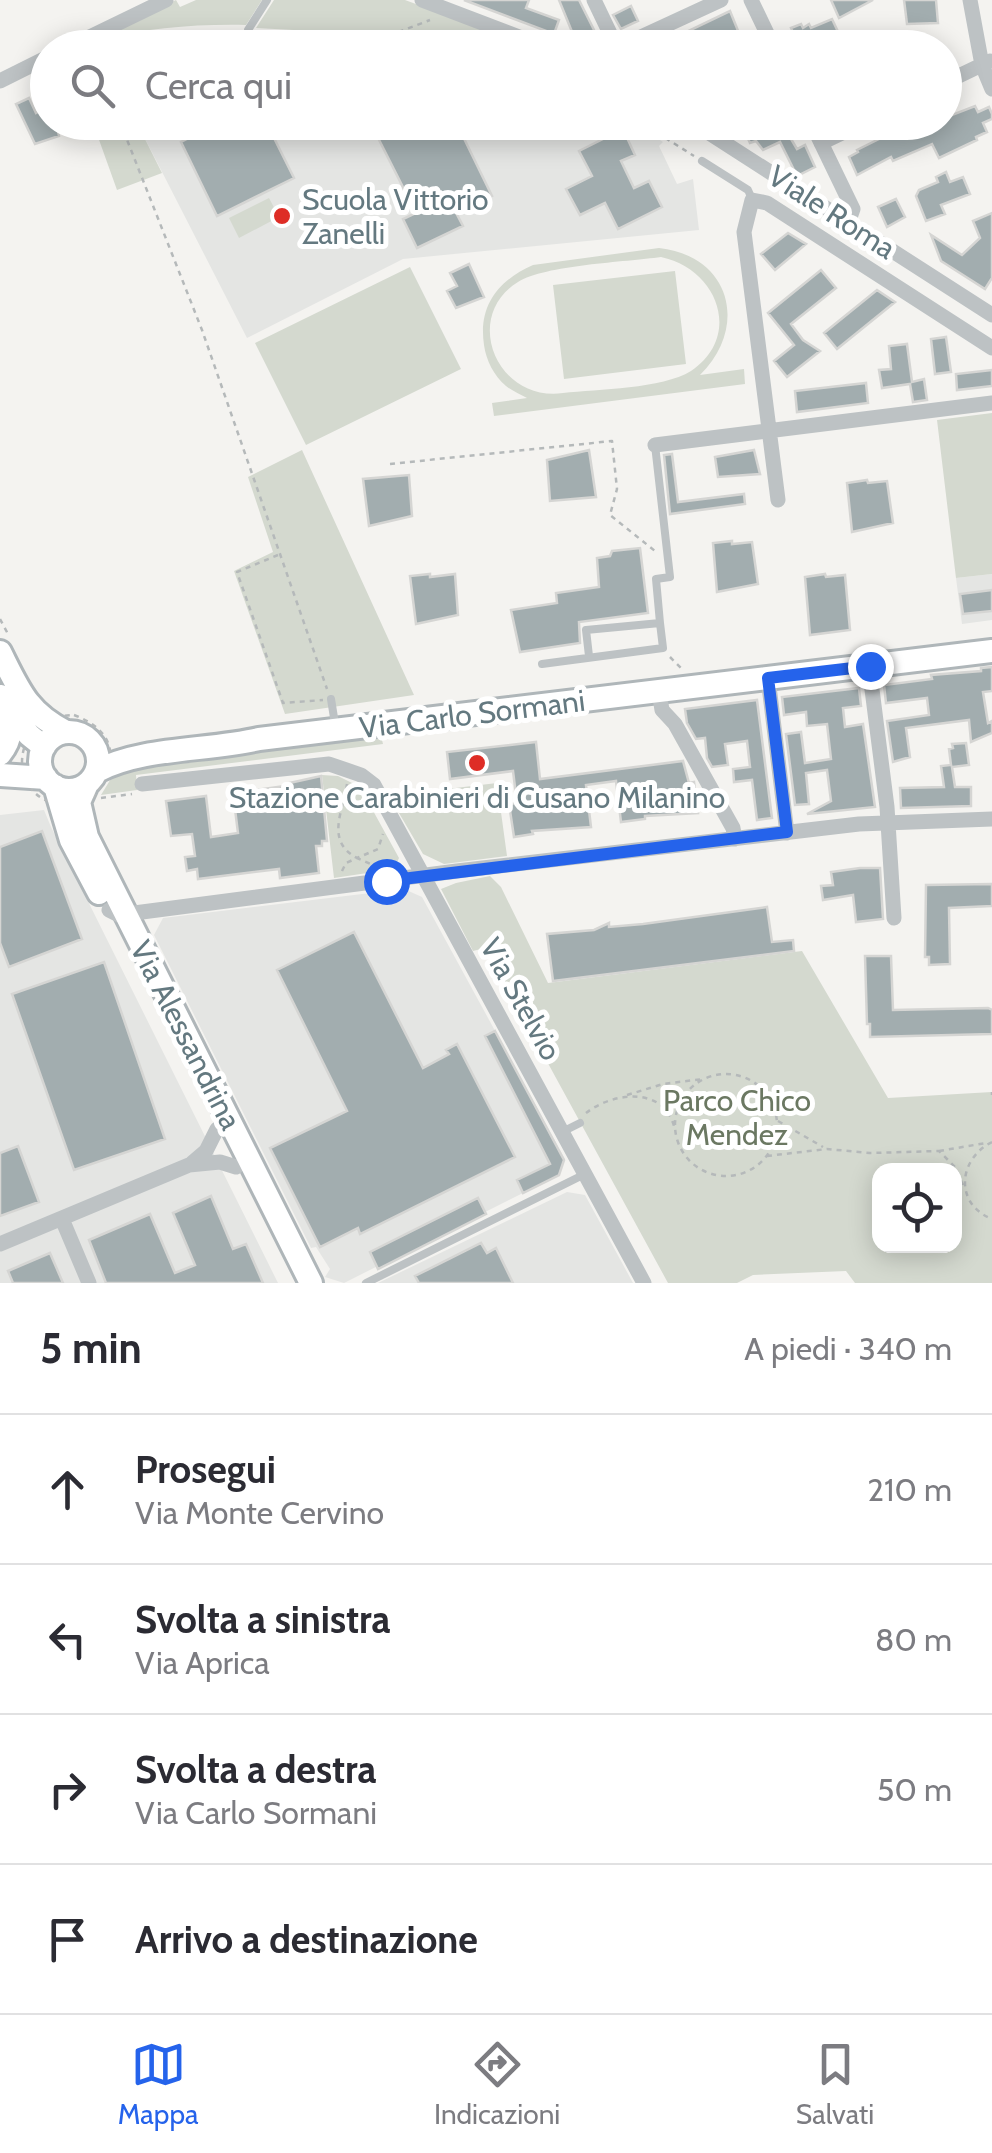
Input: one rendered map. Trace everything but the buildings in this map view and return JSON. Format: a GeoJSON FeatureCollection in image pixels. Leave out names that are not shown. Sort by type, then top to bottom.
{"type":"FeatureCollection","features":[{"type":"Feature","properties":{"kind":"street"},"geometry":{"type":"LineString","coordinates":[[111,30],[166,0]]}},
{"type":"Feature","properties":{"kind":"street"},"geometry":{"type":"LineString","coordinates":[[422,0],[502,30]]}},
{"type":"Feature","properties":{"kind":"street"},"geometry":{"type":"LineString","coordinates":[[594,0],[608,30]]}},
{"type":"Feature","properties":{"kind":"street"},"geometry":{"type":"LineString","coordinates":[[656,30],[721,0]]}},
{"type":"Feature","properties":{"kind":"street"},"geometry":{"type":"LineString","coordinates":[[751,0],[765,30]]}},
{"type":"Feature","properties":{"kind":"street"},"geometry":{"type":"LineString","coordinates":[[970,0],[992,89]]}},
{"type":"Feature","properties":{"kind":"street"},"geometry":{"type":"LineString","coordinates":[[962,75],[987,63]]}},
{"type":"Feature","properties":{"kind":"street"},"geometry":{"type":"LineString","coordinates":[[0,82],[30,67]]}},
{"type":"Feature","properties":{"kind":"street","name":"Viale Roma"},"geometry":{"type":"LineString","coordinates":[[720,140],[992,315]]}},
{"type":"Feature","properties":{"kind":"street"},"geometry":{"type":"LineString","coordinates":[[820,140],[853,209],[848,224]]}},
{"type":"Feature","properties":{"kind":"street"},"geometry":{"type":"LineString","coordinates":[[821,143],[827,140]]}},
{"type":"Feature","properties":{"kind":"street"},"geometry":{"type":"LineString","coordinates":[[752,200],[744,232],[778,500]]}},
{"type":"Feature","properties":{"kind":"street","name":"Viale Roma"},"geometry":{"type":"LineString","coordinates":[[752,200],[768,203],[992,348]]}},
{"type":"Feature","properties":{"kind":"street"},"geometry":{"type":"LineString","coordinates":[[655,445],[992,403]]}},
{"type":"Feature","properties":{"kind":"street","name":"Via Carlo Sormani"},"geometry":{"type":"LineString","coordinates":[[0,775],[189,740],[259,739],[992,651]]}},
{"type":"Feature","properties":{"kind":"street","name":"Via Alessandrina"},"geometry":{"type":"LineString","coordinates":[[0,652],[58,766],[71,840],[117,912],[311,1283]]}},
{"type":"Feature","properties":{"kind":"street"},"geometry":{"type":"LineString","coordinates":[[870,666],[888,822],[894,918]]}},
{"type":"Feature","properties":{"kind":"street"},"geometry":{"type":"LineString","coordinates":[[768,678],[787,832]]}},
{"type":"Feature","properties":{"kind":"street"},"geometry":{"type":"LineString","coordinates":[[660,691],[666,716],[675,724],[733,828],[735,839]]}},
{"type":"Feature","properties":{"kind":"street"},"geometry":{"type":"LineString","coordinates":[[0,696],[11,728],[9,741],[58,766],[83,736],[66,732]]}},
{"type":"Feature","properties":{"kind":"street","name":"Via Alessandrina"},"geometry":{"type":"LineString","coordinates":[[0,696],[58,766]]}},
{"type":"Feature","properties":{"kind":"street","name":"Via Carlo Sormani"},"geometry":{"type":"LineString","coordinates":[[142,784],[329,764]]}},
{"type":"Feature","properties":{"kind":"street","name":"Via Stelvio"},"geometry":{"type":"LineString","coordinates":[[329,764],[374,784],[644,1283]]}},
{"type":"Feature","properties":{"kind":"street"},"geometry":{"type":"LineString","coordinates":[[117,912],[787,832],[888,822],[992,819]]}},
{"type":"Feature","properties":{"kind":"street","name":"Via Alessandrina"},"geometry":{"type":"LineString","coordinates":[[117,912],[294,1283]]}},
{"type":"Feature","properties":{"kind":"street"},"geometry":{"type":"LineString","coordinates":[[0,1244],[188,1165],[206,1151],[217,1128]]}},
{"type":"Feature","properties":{"kind":"street"},"geometry":{"type":"LineString","coordinates":[[188,1165],[220,1162],[236,1166]]}},
{"type":"Feature","properties":{"kind":"street"},"geometry":{"type":"LineString","coordinates":[[62,1219],[89,1283]]}},
{"type":"Feature","properties":{"kind":"lane"},"geometry":{"type":"LineString","coordinates":[[248,30],[267,0]]}},
{"type":"Feature","properties":{"kind":"lane","name":"Viale Roma"},"geometry":{"type":"LineString","coordinates":[[702,160],[748,190],[752,200]]}},
{"type":"Feature","properties":{"kind":"lane"},"geometry":{"type":"LineString","coordinates":[[589,656],[663,648],[656,579],[670,577],[655,445]]}},
{"type":"Feature","properties":{"kind":"lane","name":"Via Carlo Sormani"},"geometry":{"type":"LineString","coordinates":[[542,664],[589,656],[586,630],[660,622]]}},
{"type":"Feature","properties":{"kind":"lane"},"geometry":{"type":"LineString","coordinates":[[330,699],[336,730]]}},
{"type":"Feature","properties":{"kind":"lane"},"geometry":{"type":"LineString","coordinates":[[562,1132],[580,1122]]}},
{"type":"Feature","properties":{"kind":"lane"},"geometry":{"type":"LineString","coordinates":[[366,1283],[585,1174]]}},
{"type":"Feature","properties":{"kind":"path"},"geometry":{"type":"LineString","coordinates":[[404,30],[444,14],[445,8]]}},
{"type":"Feature","properties":{"kind":"path"},"geometry":{"type":"LineString","coordinates":[[127,140],[202,330],[330,699],[282,702],[237,572],[278,555]]}},
{"type":"Feature","properties":{"kind":"path"},"geometry":{"type":"LineString","coordinates":[[669,140],[702,160]]}},
{"type":"Feature","properties":{"kind":"path"},"geometry":{"type":"LineString","coordinates":[[390,464],[612,441],[618,490],[610,515],[668,562]]}},
{"type":"Feature","properties":{"kind":"path"},"geometry":{"type":"LineString","coordinates":[[663,648],[683,670],[685,688]]}},
{"type":"Feature","properties":{"kind":"path"},"geometry":{"type":"LineString","coordinates":[[74,716],[90,722],[102,733],[58,766],[74,716]]}},
{"type":"Feature","properties":{"kind":"path"},"geometry":{"type":"LineString","coordinates":[[58,766],[134,794],[141,792],[142,784]]}},
{"type":"Feature","properties":{"kind":"path"},"geometry":{"type":"LineString","coordinates":[[347,770],[340,842],[346,852],[385,871],[386,881]]}},
{"type":"Feature","properties":{"kind":"path"},"geometry":{"type":"LineString","coordinates":[[342,886],[342,868],[378,849],[384,831],[393,821]]}},
{"type":"Feature","properties":{"kind":"path"},"geometry":{"type":"LineString","coordinates":[[580,1122],[600,1102],[663,1084],[735,1074],[764,1090],[772,1104],[776,1133],[766,1157]]}},
{"type":"Feature","properties":{"kind":"path"},"geometry":{"type":"LineString","coordinates":[[676,1135],[680,1102],[703,1079]]}},
{"type":"Feature","properties":{"kind":"path"},"geometry":{"type":"LineString","coordinates":[[626,1095],[658,1102],[670,1112],[682,1150],[692,1163],[722,1176],[738,1174],[766,1157],[827,1149],[870,1153],[939,1151],[992,1142],[973,1155],[967,1165],[964,1188]]}},
{"type":"Feature","properties":{"kind":"path"},"geometry":{"type":"LineString","coordinates":[[776,1120],[827,1149]]}},
{"type":"Feature","properties":{"kind":"path"},"geometry":{"type":"LineString","coordinates":[[939,1151],[956,1168],[976,1209],[992,1219]]}},
{"type":"Feature","properties":{"kind":"shaded area"},"geometry":{"type":"Polygon","coordinates":[[[146,140],[660,140],[677,184],[693,179],[699,230],[403,259],[247,338],[146,140]]]}},
{"type":"Feature","properties":{"kind":"shaded area"},"geometry":{"type":"Polygon","coordinates":[[[992,574],[992,620],[962,624],[956,578],[992,574]]]}},
{"type":"Feature","properties":{"kind":"shaded area"},"geometry":{"type":"Polygon","coordinates":[[[44,810],[278,1283],[0,1283],[0,815],[44,810]]]}},
{"type":"Feature","properties":{"kind":"shaded area"},"geometry":{"type":"Polygon","coordinates":[[[404,889],[422,897],[565,1159],[559,1175],[344,1283],[325,1277],[330,1269],[316,1247],[311,1248],[154,935],[163,918],[404,889]]]}},
{"type":"Feature","properties":{"kind":"shaded area"},"geometry":{"type":"Polygon","coordinates":[[[567,1192],[585,1195],[633,1283],[378,1283],[567,1192]]]}},
{"type":"Feature","properties":{"kind":"green space"},"geometry":{"type":"Polygon","coordinates":[[[176,0],[180,7],[196,0],[262,0],[246,25],[111,30],[176,0]]]}},
{"type":"Feature","properties":{"kind":"green space"},"geometry":{"type":"Polygon","coordinates":[[[274,0],[405,0],[486,30],[293,30],[256,28],[274,0]]]}},
{"type":"Feature","properties":{"kind":"green space"},"geometry":{"type":"Polygon","coordinates":[[[99,140],[146,140],[162,173],[117,190],[99,140]]]}},
{"type":"Feature","properties":{"kind":"green space"},"geometry":{"type":"Polygon","coordinates":[[[269,198],[279,217],[239,238],[229,218],[269,198]]]}},
{"type":"Feature","properties":{"kind":"green space"},"geometry":{"type":"Polygon","coordinates":[[[659,248],[703,264],[717,279],[728,316],[715,356],[700,375],[744,369],[745,384],[494,416],[492,403],[527,398],[506,386],[491,367],[484,345],[484,318],[501,286],[533,265],[659,248]],[[661,257],[530,276],[501,297],[492,315],[494,354],[520,384],[540,392],[647,385],[679,377],[707,357],[719,323],[717,305],[709,289],[681,264],[661,257]]]}},
{"type":"Feature","properties":{"kind":"green space"},"geometry":{"type":"Polygon","coordinates":[[[410,267],[461,369],[306,445],[255,343],[410,267]]]}},
{"type":"Feature","properties":{"kind":"green space"},"geometry":{"type":"Polygon","coordinates":[[[675,271],[686,364],[564,379],[553,285],[675,271]]]}},
{"type":"Feature","properties":{"kind":"green space"},"geometry":{"type":"Polygon","coordinates":[[[992,413],[992,574],[956,578],[937,420],[992,413]]]}},
{"type":"Feature","properties":{"kind":"green space"},"geometry":{"type":"Polygon","coordinates":[[[302,450],[414,695],[285,714],[234,571],[273,552],[248,477],[302,450]]]}},
{"type":"Feature","properties":{"kind":"green space"},"geometry":{"type":"Polygon","coordinates":[[[380,732],[383,744],[136,775],[137,790],[101,795],[115,772],[129,762],[380,732]]]}},
{"type":"Feature","properties":{"kind":"green space"},"geometry":{"type":"Polygon","coordinates":[[[322,775],[338,776],[360,787],[399,858],[394,869],[334,878],[322,775]]]}},
{"type":"Feature","properties":{"kind":"green space"},"geometry":{"type":"Polygon","coordinates":[[[497,783],[507,856],[444,864],[423,854],[389,796],[497,783]]]}},
{"type":"Feature","properties":{"kind":"green space","name":"Parco Chico Mendez"},"geometry":{"type":"Polygon","coordinates":[[[490,876],[501,887],[548,983],[802,951],[888,1098],[992,1092],[992,1283],[855,1283],[846,1271],[753,1275],[737,1283],[668,1283],[485,948],[473,951],[441,889],[490,876]]]}},
{"type":"Feature","properties":{"kind":"place","name":"Scuola Vittorio Zanelli"},"geometry":{"type":"Point","coordinates":[282,216]}},
{"type":"Feature","properties":{"kind":"place","name":"Stazione Carabinieri di Cusano Milanino"},"geometry":{"type":"Point","coordinates":[477,763]}},
{"type":"Feature","properties":{"kind":"route"},"geometry":{"type":"LineString","coordinates":[[386,881],[787,832],[768,678],[870,666]]}}]}
